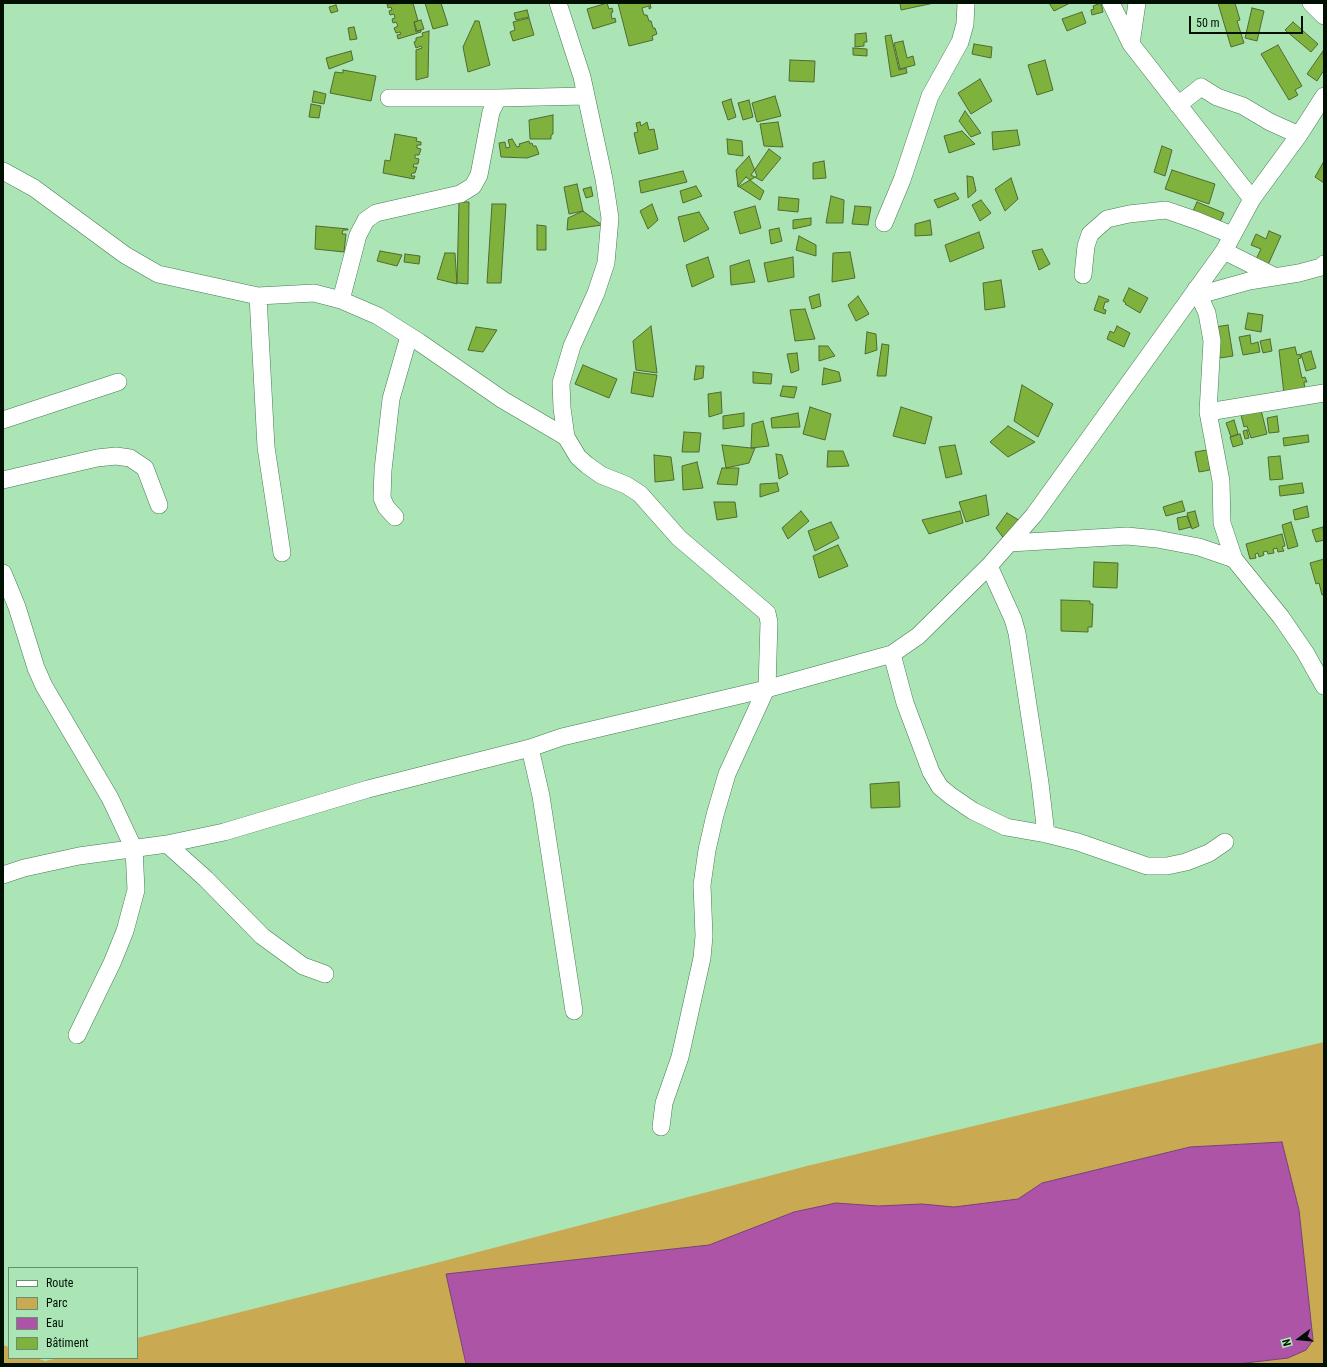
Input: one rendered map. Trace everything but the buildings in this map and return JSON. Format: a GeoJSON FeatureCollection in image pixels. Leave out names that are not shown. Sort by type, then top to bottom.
{"type":"FeatureCollection","features":[{"type":"Feature","properties":{"kind":"street"},"geometry":{"type":"LineString","coordinates":[[558,3],[570,36],[586,96],[610,218],[606,263],[596,293],[572,346],[561,383],[562,408],[566,437],[578,457],[587,465],[640,494],[679,538],[767,613],[769,622],[767,689],[727,774],[707,850],[702,885],[704,936],[702,958],[680,1057],[664,1103],[661,1127]]}},
{"type":"Feature","properties":{"kind":"street"},"geometry":{"type":"LineString","coordinates":[[884,223],[902,180],[930,96],[960,42],[965,24],[966,3]]}},
{"type":"Feature","properties":{"kind":"street"},"geometry":{"type":"LineString","coordinates":[[1111,3],[1131,44],[1252,199]]}},
{"type":"Feature","properties":{"kind":"street"},"geometry":{"type":"LineString","coordinates":[[1131,44],[1137,3]]}},
{"type":"Feature","properties":{"kind":"street"},"geometry":{"type":"LineString","coordinates":[[1311,3],[1324,16]]}},
{"type":"Feature","properties":{"kind":"street"},"geometry":{"type":"LineString","coordinates":[[1178,105],[1201,87],[1217,97],[1243,106],[1270,122],[1299,135]]}},
{"type":"Feature","properties":{"kind":"street"},"geometry":{"type":"LineString","coordinates":[[389,98],[586,96]]}},
{"type":"Feature","properties":{"kind":"street"},"geometry":{"type":"LineString","coordinates":[[3,875],[24,868],[79,856],[167,844],[224,832],[368,789],[530,748],[562,737],[767,689],[892,654],[918,636],[990,566],[1039,509],[1197,292],[1224,250],[1252,199],[1299,135],[1324,96]]}},
{"type":"Feature","properties":{"kind":"street"},"geometry":{"type":"LineString","coordinates":[[341,300],[358,235],[366,220],[382,212],[460,194],[473,186],[479,175],[491,112],[498,98]]}},
{"type":"Feature","properties":{"kind":"street"},"geometry":{"type":"LineString","coordinates":[[3,171],[34,188],[124,255],[158,274],[258,296],[314,293],[341,300],[378,316],[503,400],[566,437]]}},
{"type":"Feature","properties":{"kind":"street"},"geometry":{"type":"LineString","coordinates":[[1083,275],[1086,246],[1090,234],[1107,219],[1129,214],[1166,210],[1232,235]]}},
{"type":"Feature","properties":{"kind":"street"},"geometry":{"type":"LineString","coordinates":[[1224,250],[1274,276]]}},
{"type":"Feature","properties":{"kind":"street"},"geometry":{"type":"LineString","coordinates":[[1197,292],[1274,276],[1299,273],[1320,267],[1324,264]]}},
{"type":"Feature","properties":{"kind":"street"},"geometry":{"type":"LineString","coordinates":[[1197,292],[1207,313],[1212,341],[1208,412],[1221,481],[1222,523],[1234,559],[1285,623],[1305,652],[1324,686]]}},
{"type":"Feature","properties":{"kind":"street"},"geometry":{"type":"LineString","coordinates":[[258,296],[266,447],[282,553]]}},
{"type":"Feature","properties":{"kind":"street"},"geometry":{"type":"LineString","coordinates":[[395,517],[386,508],[382,498],[383,470],[391,399],[409,336]]}},
{"type":"Feature","properties":{"kind":"street"},"geometry":{"type":"LineString","coordinates":[[3,420],[118,382]]}},
{"type":"Feature","properties":{"kind":"street"},"geometry":{"type":"LineString","coordinates":[[1208,412],[1324,394]]}},
{"type":"Feature","properties":{"kind":"street"},"geometry":{"type":"LineString","coordinates":[[3,480],[97,458],[116,456],[130,458],[145,468],[159,504]]}},
{"type":"Feature","properties":{"kind":"street"},"geometry":{"type":"LineString","coordinates":[[1010,543],[1127,536],[1157,539],[1199,547],[1234,559]]}},
{"type":"Feature","properties":{"kind":"street"},"geometry":{"type":"LineString","coordinates":[[990,566],[1017,633],[1040,783],[1046,834]]}},
{"type":"Feature","properties":{"kind":"street"},"geometry":{"type":"LineString","coordinates":[[3,573],[42,680],[110,798],[134,849],[136,890],[125,932],[112,963],[77,1035]]}},
{"type":"Feature","properties":{"kind":"street"},"geometry":{"type":"LineString","coordinates":[[892,654],[905,703],[930,772],[940,787],[973,811],[1006,827],[1046,834],[1078,842],[1147,866],[1167,866],[1186,862],[1209,852],[1226,842]]}},
{"type":"Feature","properties":{"kind":"street"},"geometry":{"type":"LineString","coordinates":[[530,748],[541,796],[574,1011]]}},
{"type":"Feature","properties":{"kind":"street"},"geometry":{"type":"LineString","coordinates":[[167,844],[206,878],[273,945],[304,966],[325,974]]}},
{"type":"Feature","properties":{"kind":"green space"},"geometry":{"type":"Polygon","coordinates":[[[1324,1042],[1324,1364],[1237,1364],[1288,1358],[1313,1340],[1299,1210],[1282,1142],[1190,1147],[1042,1183],[1018,1199],[954,1207],[922,1204],[878,1206],[836,1203],[794,1212],[709,1245],[446,1274],[466,1364],[3,1364],[3,1345],[8,1347],[8,1359],[39,1359],[45,1361],[54,1359],[138,1359],[138,1338],[432,1264],[807,1166],[1324,1042]]]}},
{"type":"Feature","properties":{"kind":"water"},"geometry":{"type":"Polygon","coordinates":[[[1282,1142],[1299,1210],[1313,1340],[1306,1350],[1288,1358],[1237,1364],[466,1364],[446,1274],[709,1245],[794,1212],[836,1203],[878,1206],[922,1204],[954,1207],[1018,1199],[1042,1183],[1190,1147],[1282,1142]]]}}]}
